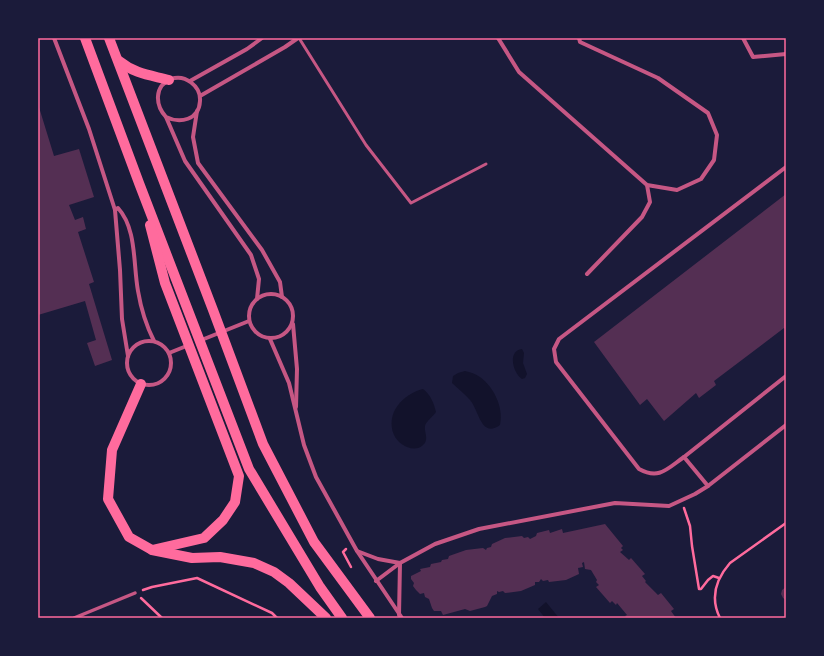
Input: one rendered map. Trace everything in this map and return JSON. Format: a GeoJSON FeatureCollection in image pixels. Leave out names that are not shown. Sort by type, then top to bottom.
{"type":"FeatureCollection","features":[{"type":"Feature","properties":{"kind":"main road"},"geometry":{"type":"LineString","coordinates":[[85,38],[249,469],[320,587],[342,618]]}},
{"type":"Feature","properties":{"kind":"main road"},"geometry":{"type":"LineString","coordinates":[[109,38],[263,444],[314,542],[370,618]]}},
{"type":"Feature","properties":{"kind":"main road"},"geometry":{"type":"LineString","coordinates":[[118,60],[128,68],[138,73],[169,80]]}},
{"type":"Feature","properties":{"kind":"main road"},"geometry":{"type":"LineString","coordinates":[[139,183],[165,283],[239,476],[236,502],[223,520],[204,538],[152,550]]}},
{"type":"Feature","properties":{"kind":"main road"},"geometry":{"type":"LineString","coordinates":[[141,384],[112,450],[108,499],[128,537],[152,550],[192,558],[220,557],[254,563],[274,572],[289,583],[326,618]]}},
{"type":"Feature","properties":{"kind":"street"},"geometry":{"type":"LineString","coordinates":[[54,38],[89,130],[115,210],[122,319],[130,375],[141,384],[154,385],[166,378],[171,366],[171,359],[165,347],[154,341],[147,341],[135,345],[128,356]]}},
{"type":"Feature","properties":{"kind":"street"},"geometry":{"type":"LineString","coordinates":[[190,81],[247,49],[262,38]]}},
{"type":"Feature","properties":{"kind":"street"},"geometry":{"type":"LineString","coordinates":[[200,96],[298,38]]}},
{"type":"Feature","properties":{"kind":"street"},"geometry":{"type":"LineString","coordinates":[[498,38],[518,72],[647,185],[677,190],[701,179],[714,160],[717,134],[708,113],[658,78],[580,42],[579,38]]}},
{"type":"Feature","properties":{"kind":"street"},"geometry":{"type":"LineString","coordinates":[[743,38],[753,57],[786,54]]}},
{"type":"Feature","properties":{"kind":"street"},"geometry":{"type":"LineString","coordinates":[[282,297],[280,282],[262,250],[198,163],[193,137],[197,110],[200,101],[197,87],[190,81],[180,78],[169,80],[163,84],[159,90],[157,98],[158,105],[166,117],[185,162],[251,255],[259,279],[257,299],[250,309],[249,322],[252,328],[257,334],[263,337],[270,339],[277,338],[284,335],[290,329],[293,322]]}},
{"type":"Feature","properties":{"kind":"street"},"geometry":{"type":"LineString","coordinates":[[166,117],[172,120],[180,121],[193,116],[197,110]]}},
{"type":"Feature","properties":{"kind":"street"},"geometry":{"type":"LineString","coordinates":[[786,166],[559,339],[554,349],[556,362],[639,469],[649,474],[661,473],[684,457],[786,376]]}},
{"type":"Feature","properties":{"kind":"street"},"geometry":{"type":"LineString","coordinates":[[587,274],[642,217],[650,202],[647,185]]}},
{"type":"Feature","properties":{"kind":"street"},"geometry":{"type":"LineString","coordinates":[[115,210],[118,208],[124,215],[131,236],[138,292],[146,326],[154,341]]}},
{"type":"Feature","properties":{"kind":"street"},"geometry":{"type":"LineString","coordinates":[[257,299],[269,294],[276,294],[282,297],[293,310],[298,369],[296,414]]}},
{"type":"Feature","properties":{"kind":"street"},"geometry":{"type":"LineString","coordinates":[[169,353],[249,322]]}},
{"type":"Feature","properties":{"kind":"street"},"geometry":{"type":"LineString","coordinates":[[270,339],[289,383],[304,445],[316,477],[357,551],[401,617]]}},
{"type":"Feature","properties":{"kind":"street"},"geometry":{"type":"LineString","coordinates":[[376,581],[400,563],[435,544],[479,529],[615,503],[669,506],[708,486],[786,425]]}},
{"type":"Feature","properties":{"kind":"street"},"geometry":{"type":"LineString","coordinates":[[684,457],[708,486]]}},
{"type":"Feature","properties":{"kind":"street"},"geometry":{"type":"LineString","coordinates":[[357,551],[378,559],[400,563]]}},
{"type":"Feature","properties":{"kind":"street"},"geometry":{"type":"LineString","coordinates":[[400,563],[401,617]]}},
{"type":"Feature","properties":{"kind":"street"},"geometry":{"type":"LineString","coordinates":[[74,618],[136,593]]}},
{"type":"Feature","properties":{"kind":"lane"},"geometry":{"type":"LineString","coordinates":[[298,38],[366,145],[411,203],[486,164]]}},
{"type":"Feature","properties":{"kind":"path"},"geometry":{"type":"LineString","coordinates":[[681,500],[690,526],[699,589],[701,589],[708,580],[714,576],[719,578]]}},
{"type":"Feature","properties":{"kind":"path"},"geometry":{"type":"LineString","coordinates":[[720,618],[715,596],[719,578],[730,563],[786,523]]}},
{"type":"Feature","properties":{"kind":"path"},"geometry":{"type":"LineString","coordinates":[[162,618],[136,593],[152,587],[197,578],[272,613],[277,618]]}},
{"type":"Feature","properties":{"kind":"shaded area"},"geometry":{"type":"Polygon","coordinates":[[[522,349],[524,353],[523,363],[527,374],[525,378],[522,379],[516,372],[513,358],[517,351],[522,349]]]}},
{"type":"Feature","properties":{"kind":"shaded area"},"geometry":{"type":"Polygon","coordinates":[[[465,371],[480,377],[494,392],[501,412],[500,425],[494,428],[485,426],[481,422],[470,400],[452,383],[453,376],[465,371]]]}},
{"type":"Feature","properties":{"kind":"shaded area"},"geometry":{"type":"Polygon","coordinates":[[[423,389],[428,393],[436,412],[425,426],[426,441],[424,444],[418,448],[410,448],[399,442],[394,435],[392,419],[394,412],[403,400],[409,395],[423,389]]]}},
{"type":"Feature","properties":{"kind":"shaded area"},"geometry":{"type":"Polygon","coordinates":[[[546,602],[559,618],[545,618],[538,609],[546,602]]]}},
{"type":"Feature","properties":{"kind":"building"},"geometry":{"type":"Polygon","coordinates":[[[38,104],[54,156],[79,149],[94,197],[69,205],[75,220],[83,217],[86,229],[78,232],[94,282],[89,284],[112,360],[95,366],[87,343],[96,340],[85,301],[38,315],[38,104]]]}},
{"type":"Feature","properties":{"kind":"building"},"geometry":{"type":"Polygon","coordinates":[[[786,194],[786,330],[784,328],[714,381],[716,385],[699,398],[696,393],[664,421],[647,399],[640,405],[594,342],[786,194]]]}},
{"type":"Feature","properties":{"kind":"building"},"geometry":{"type":"Polygon","coordinates":[[[605,524],[623,546],[621,548],[623,550],[620,552],[629,560],[631,558],[645,574],[642,576],[646,581],[645,582],[658,595],[661,593],[674,609],[671,611],[676,618],[627,618],[625,616],[627,615],[617,603],[616,605],[612,601],[610,603],[596,587],[599,585],[596,582],[597,580],[591,570],[585,569],[584,562],[582,563],[583,567],[578,568],[579,574],[566,580],[549,582],[548,580],[543,581],[541,579],[539,582],[535,582],[535,585],[521,591],[505,593],[503,591],[497,591],[497,594],[492,596],[485,607],[470,611],[465,609],[443,615],[441,611],[434,611],[429,599],[425,597],[424,593],[420,594],[413,586],[414,583],[411,576],[421,571],[420,569],[430,567],[431,564],[441,562],[442,560],[448,559],[449,556],[466,550],[483,548],[486,550],[487,548],[491,547],[492,544],[505,538],[522,536],[530,539],[536,536],[537,533],[549,530],[550,533],[562,529],[563,533],[605,524]]]}},
{"type":"Feature","properties":{"kind":"building"},"geometry":{"type":"Polygon","coordinates":[[[786,587],[786,600],[781,594],[782,590],[786,587]]]}}]}
